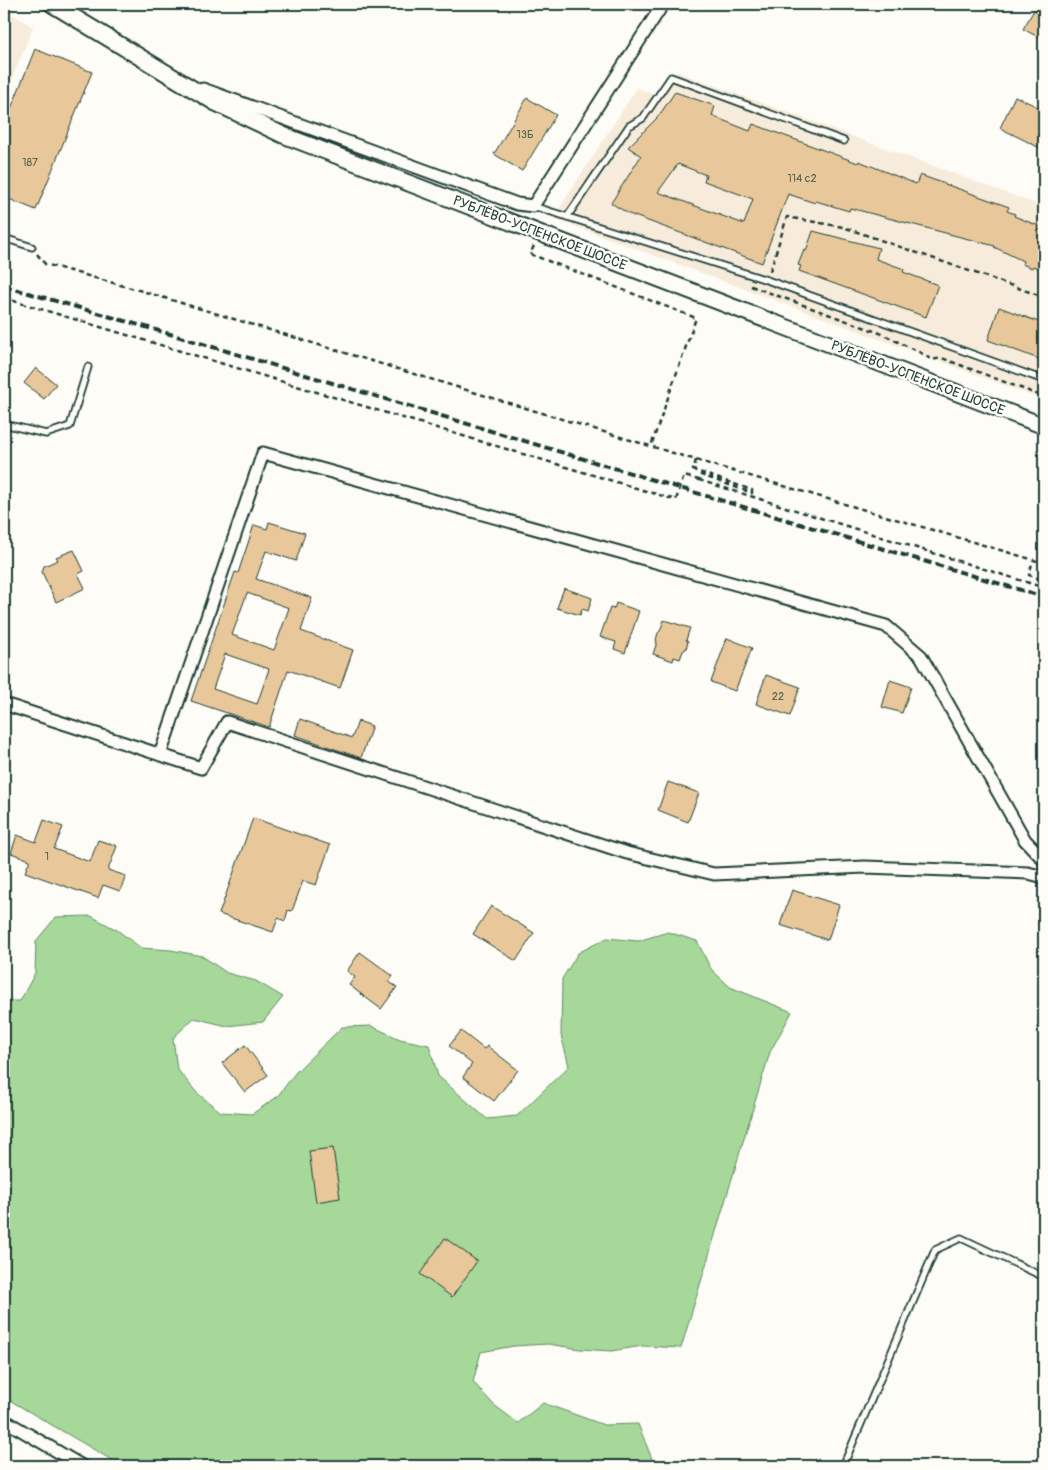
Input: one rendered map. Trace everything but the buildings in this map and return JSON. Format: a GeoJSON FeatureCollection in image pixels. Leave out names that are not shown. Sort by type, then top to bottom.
{"type":"FeatureCollection","features":[{"type":"Feature","properties":{"kind":"main road","name":"РУБЛЁВО-УСПЕНСКОЕ ШОССЕ"},"geometry":{"type":"LineString","coordinates":[[52,4],[216,103],[283,135],[1044,426]]}},
{"type":"Feature","properties":{"kind":"street"},"geometry":{"type":"LineString","coordinates":[[176,79],[516,204],[533,206],[663,4]]}},
{"type":"Feature","properties":{"kind":"street"},"geometry":{"type":"LineString","coordinates":[[160,755],[263,453],[886,626],[921,656],[1025,840],[1044,860]]}},
{"type":"Feature","properties":{"kind":"street"},"geometry":{"type":"LineString","coordinates":[[4,704],[201,768],[227,722],[627,853],[714,874],[865,867],[1028,872],[1044,877]]}},
{"type":"Feature","properties":{"kind":"street"},"geometry":{"type":"LineString","coordinates":[[4,1420],[82,1466]]}},
{"type":"Feature","properties":{"kind":"lane"},"geometry":{"type":"LineString","coordinates":[[567,217],[629,126],[643,118],[671,77],[844,141]]}},
{"type":"Feature","properties":{"kind":"lane"},"geometry":{"type":"LineString","coordinates":[[533,206],[767,280],[1044,380]]}},
{"type":"Feature","properties":{"kind":"lane"},"geometry":{"type":"LineString","coordinates":[[4,238],[32,247]]}},
{"type":"Feature","properties":{"kind":"lane"},"geometry":{"type":"LineString","coordinates":[[4,424],[46,434],[70,426],[88,367]]}},
{"type":"Feature","properties":{"kind":"lane"},"geometry":{"type":"LineString","coordinates":[[843,1466],[935,1250],[961,1238],[1044,1277]]}},
{"type":"Feature","properties":{"kind":"path"},"geometry":{"type":"LineString","coordinates":[[767,280],[787,217],[842,227],[1044,297]]}},
{"type":"Feature","properties":{"kind":"path"},"geometry":{"type":"LineString","coordinates":[[536,240],[530,254],[696,318],[652,446]]}},
{"type":"Feature","properties":{"kind":"path"},"geometry":{"type":"LineString","coordinates":[[32,247],[45,264],[142,291],[696,460],[1044,563]]}},
{"type":"Feature","properties":{"kind":"path"},"geometry":{"type":"LineString","coordinates":[[745,284],[880,333],[932,360],[942,358],[1044,397]]}},
{"type":"Feature","properties":{"kind":"path"},"geometry":{"type":"LineString","coordinates":[[4,298],[676,500],[684,476],[1042,587],[1043,580],[1029,575],[1033,560]]}},
{"type":"Feature","properties":{"kind":"path"},"geometry":{"type":"LineString","coordinates":[[696,460],[693,470],[752,490],[752,492],[701,475],[699,480]]}},
{"type":"Feature","properties":{"kind":"shaded area"},"geometry":{"type":"Polygon","coordinates":[[[4,9],[33,27],[4,99],[4,9]]]}},
{"type":"Feature","properties":{"kind":"shaded area"},"geometry":{"type":"Polygon","coordinates":[[[678,72],[1044,207],[1044,400],[553,218],[637,88],[661,97],[678,72]]]}},
{"type":"Feature","properties":{"kind":"green space"},"geometry":{"type":"Polygon","coordinates":[[[91,916],[117,930],[141,948],[171,950],[202,956],[227,973],[256,981],[283,997],[263,1022],[227,1026],[194,1018],[173,1038],[177,1069],[197,1093],[221,1112],[252,1114],[277,1097],[296,1072],[342,1027],[371,1026],[400,1039],[429,1045],[438,1076],[487,1119],[517,1116],[569,1066],[561,1035],[562,979],[578,953],[607,938],[638,941],[668,932],[697,941],[711,969],[730,987],[792,1012],[770,1052],[681,1348],[643,1346],[611,1351],[548,1344],[514,1346],[481,1352],[473,1382],[494,1405],[518,1423],[543,1403],[604,1425],[638,1424],[652,1459],[650,1466],[122,1466],[4,1397],[4,1001],[20,1001],[35,973],[36,941],[56,917],[91,916]]]}},
{"type":"Feature","properties":{"kind":"railway"},"geometry":{"type":"LineString","coordinates":[[4,286],[170,334],[1044,597]]}}]}
